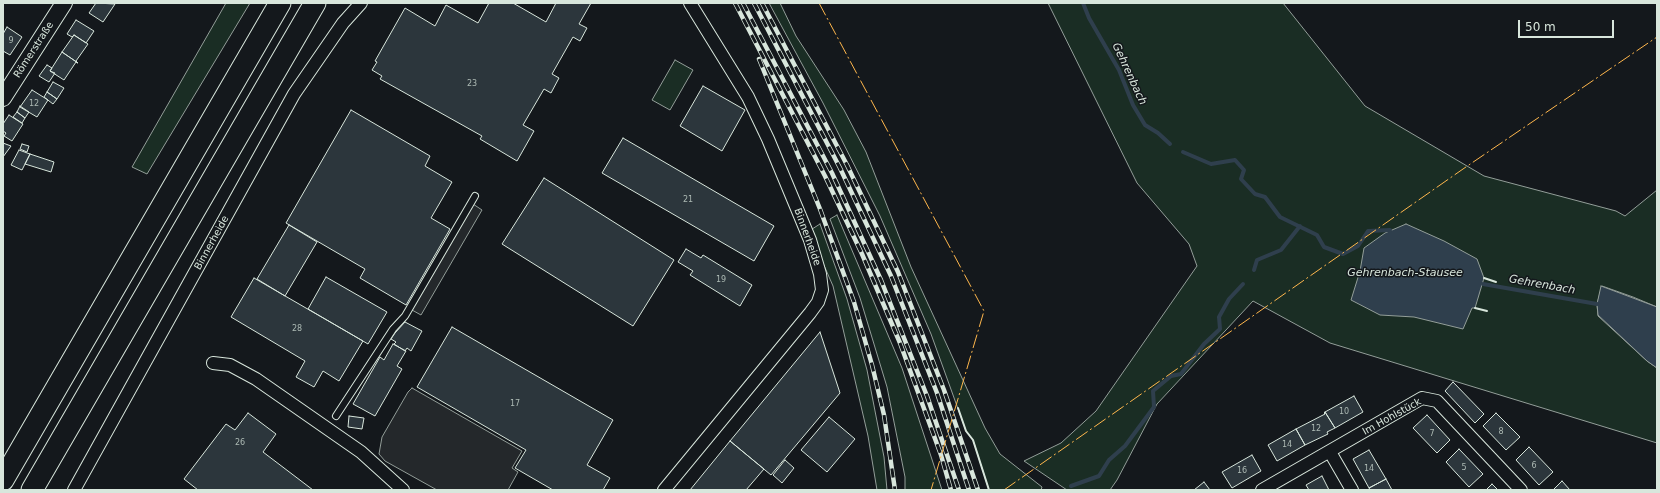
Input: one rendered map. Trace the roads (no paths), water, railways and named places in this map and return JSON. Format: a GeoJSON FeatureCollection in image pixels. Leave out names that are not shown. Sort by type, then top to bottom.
{"type":"FeatureCollection","features":[{"type":"Feature","properties":{"kind":"highway"},"geometry":{"type":"LineString","coordinates":[[3,480],[280,3]]}},
{"type":"Feature","properties":{"kind":"highway"},"geometry":{"type":"LineString","coordinates":[[32,490],[315,3]]}},
{"type":"Feature","properties":{"kind":"street","name":"Römerstraße"},"geometry":{"type":"LineString","coordinates":[[3,98],[64,3]]}},
{"type":"Feature","properties":{"kind":"street","name":"Binnerheide"},"geometry":{"type":"LineString","coordinates":[[74,490],[294,94],[343,23],[361,3]]}},
{"type":"Feature","properties":{"kind":"street","name":"Binnerheide"},"geometry":{"type":"LineString","coordinates":[[664,490],[810,313],[818,302],[822,290],[820,274],[810,240],[768,139],[748,97],[690,3]]}},
{"type":"Feature","properties":{"kind":"street"},"geometry":{"type":"LineString","coordinates":[[213,363],[230,365],[256,378],[361,452],[403,490]]}},
{"type":"Feature","properties":{"kind":"street","name":"Im Hohlstück"},"geometry":{"type":"LineString","coordinates":[[1262,490],[1422,398],[1437,401],[1521,490]]}},
{"type":"Feature","properties":{"kind":"street"},"geometry":{"type":"LineString","coordinates":[[1330,452],[1352,490]]}},
{"type":"Feature","properties":{"kind":"lane"},"geometry":{"type":"LineString","coordinates":[[336,416],[393,329],[405,316],[475,196]]}},
{"type":"Feature","properties":{"kind":"water","name":"Gehrenbach-Stausee"},"geometry":{"type":"Polygon","coordinates":[[[1406,224],[1444,241],[1477,259],[1484,278],[1475,308],[1472,308],[1463,329],[1414,317],[1380,315],[1351,300],[1360,271],[1364,248],[1385,233],[1406,224]]]}},
{"type":"Feature","properties":{"kind":"water"},"geometry":{"type":"Polygon","coordinates":[[[1601,286],[1657,307],[1657,368],[1647,361],[1598,315],[1597,304],[1601,286]]]}},
{"type":"Feature","properties":{"kind":"waterway","name":"Gehrenbach"},"geometry":{"type":"LineString","coordinates":[[1083,3],[1089,18],[1119,70],[1133,105],[1145,125],[1158,133],[1170,144]]}},
{"type":"Feature","properties":{"kind":"waterway","name":"Gehrenbach"},"geometry":{"type":"LineString","coordinates":[[1183,152],[1211,164],[1235,160],[1244,170],[1241,179],[1255,194],[1265,197],[1280,217],[1317,235],[1324,247],[1343,254],[1358,246],[1368,231],[1390,230]]}},
{"type":"Feature","properties":{"kind":"waterway"},"geometry":{"type":"LineString","coordinates":[[1254,270],[1257,260],[1281,250],[1300,226]]}},
{"type":"Feature","properties":{"kind":"waterway"},"geometry":{"type":"LineString","coordinates":[[1071,486],[1099,476],[1109,460],[1125,446],[1154,407],[1153,391],[1171,376],[1181,374],[1204,344],[1220,329],[1219,317],[1229,299],[1243,284]]}},
{"type":"Feature","properties":{"kind":"waterway","name":"Gehrenbach"},"geometry":{"type":"LineString","coordinates":[[1483,284],[1597,304]]}},
{"type":"Feature","properties":{"kind":"railway"},"geometry":{"type":"LineString","coordinates":[[735,3],[825,176],[862,254],[900,343],[941,455],[951,490]]}},
{"type":"Feature","properties":{"kind":"railway"},"geometry":{"type":"LineString","coordinates":[[743,3],[832,173],[881,280],[927,396],[959,490]]}},
{"type":"Feature","properties":{"kind":"railway"},"geometry":{"type":"LineString","coordinates":[[754,3],[840,168],[891,276],[937,393],[969,490]]}},
{"type":"Feature","properties":{"kind":"railway"},"geometry":{"type":"LineString","coordinates":[[762,3],[847,165],[898,272],[944,390],[978,490]]}},
{"type":"Feature","properties":{"kind":"railway"},"geometry":{"type":"LineString","coordinates":[[759,59],[820,209],[854,302],[872,365],[884,415],[895,490]]}}]}
